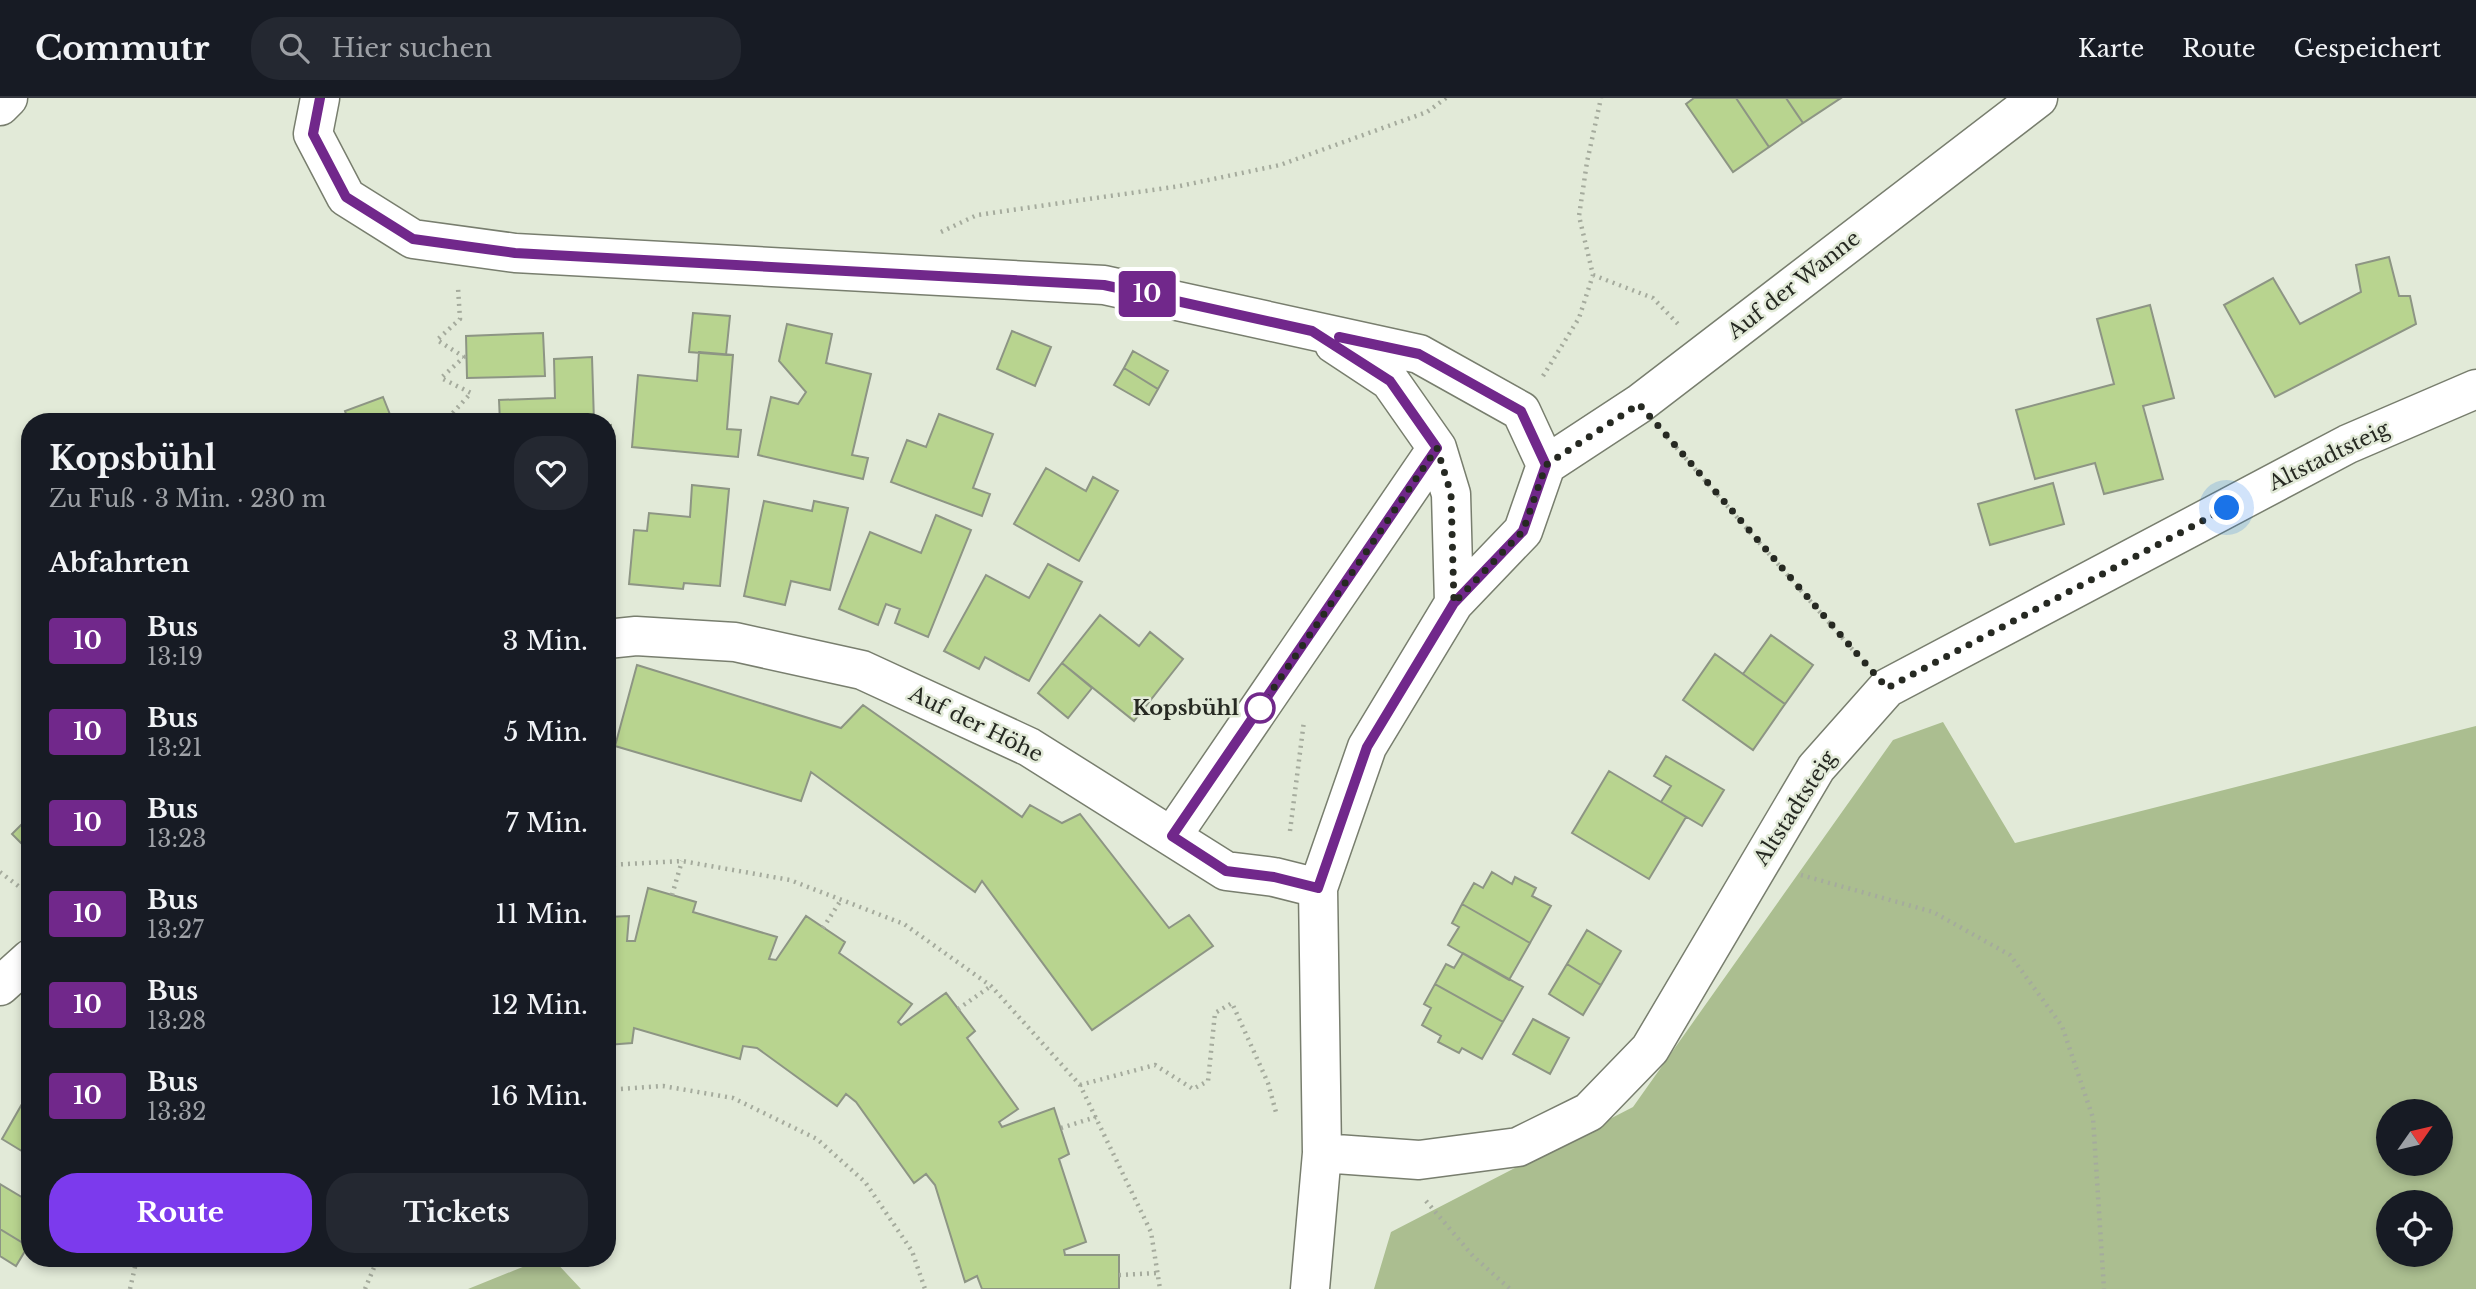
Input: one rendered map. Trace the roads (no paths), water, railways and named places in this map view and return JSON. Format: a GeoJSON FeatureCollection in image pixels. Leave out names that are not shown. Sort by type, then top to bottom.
{"type":"FeatureCollection","features":[{"type":"Feature","properties":{"kind":"street"},"geometry":{"type":"LineString","coordinates":[[0,106],[8,98]]}},
{"type":"Feature","properties":{"kind":"street"},"geometry":{"type":"LineString","coordinates":[[320,98],[313,134],[346,197],[413,239],[515,253],[1104,285],[1419,354],[1521,411],[1546,465],[1523,531],[1454,603],[1367,747],[1318,888],[1322,1153],[1310,1289]]}},
{"type":"Feature","properties":{"kind":"street","name":"Auf der Wanne"},"geometry":{"type":"LineString","coordinates":[[1546,465],[1639,404],[2038,98]]}},
{"type":"Feature","properties":{"kind":"street"},"geometry":{"type":"LineString","coordinates":[[1312,331],[1390,381],[1437,448],[1451,494],[1454,603]]}},
{"type":"Feature","properties":{"kind":"street","name":"Altstadtsteig"},"geometry":{"type":"LineString","coordinates":[[1322,1153],[1419,1160],[1518,1147],[1589,1112],[1650,1049],[1816,768],[1887,688],[2348,444],[2476,389]]}},
{"type":"Feature","properties":{"kind":"street"},"geometry":{"type":"LineString","coordinates":[[1172,836],[1437,448]]}},
{"type":"Feature","properties":{"kind":"street","name":"Auf der Höhe"},"geometry":{"type":"LineString","coordinates":[[616,638],[636,636],[735,642],[862,670],[1029,747],[1226,871],[1274,877],[1318,888]]}},
{"type":"Feature","properties":{"kind":"street"},"geometry":{"type":"LineString","coordinates":[[0,986],[21,966]]}},
{"type":"Feature","properties":{"kind":"place","name":"Kopsbühl"},"geometry":{"type":"Point","coordinates":[1260,708]}}]}
